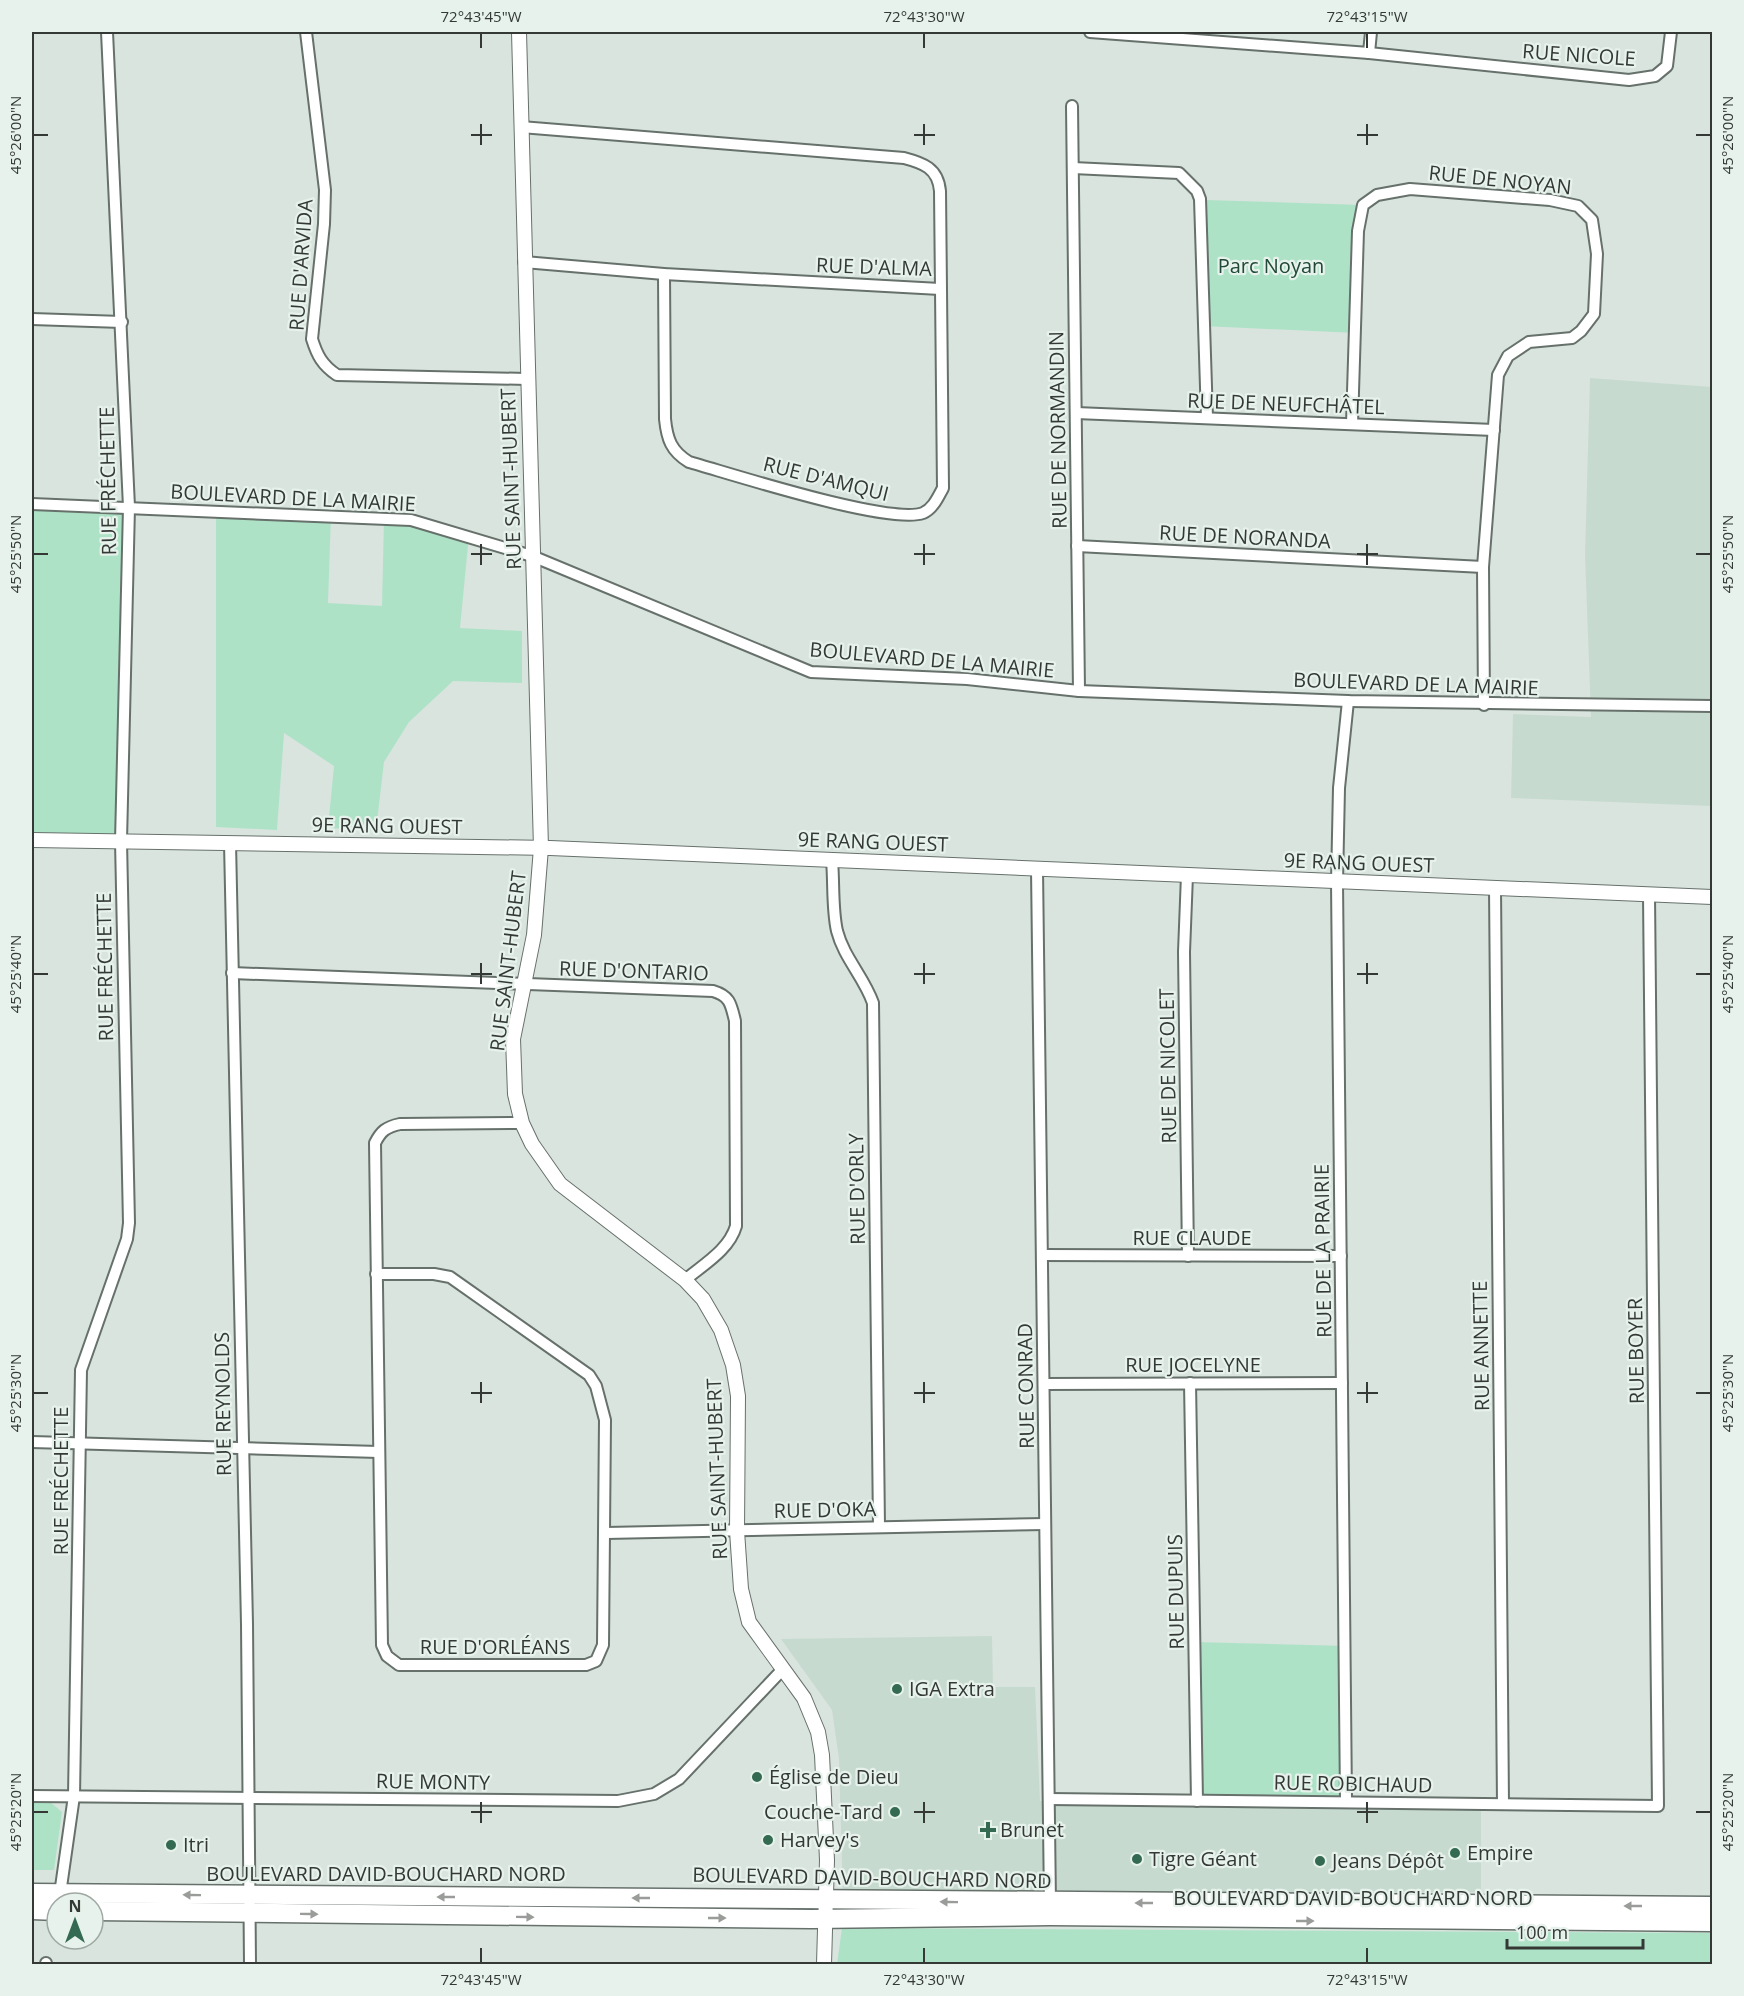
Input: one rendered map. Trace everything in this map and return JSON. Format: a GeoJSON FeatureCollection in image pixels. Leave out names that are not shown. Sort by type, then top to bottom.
{"type":"FeatureCollection","features":[{"type":"Feature","properties":{"kind":"highway","name":"BOULEVARD DAVID-BOUCHARD NORD"},"geometry":{"type":"LineString","coordinates":[[105,1902],[826,1910],[1050,1917],[1713,1922]]}},
{"type":"Feature","properties":{"kind":"highway","name":"BOULEVARD DAVID-BOUCHARD NORD"},"geometry":{"type":"LineString","coordinates":[[826,1910],[1050,1903],[1713,1906]]}},
{"type":"Feature","properties":{"kind":"highway","name":"BOULEVARD DAVID-BOUCHARD NORD"},"geometry":{"type":"LineString","coordinates":[[105,1910],[251,1904]]}},
{"type":"Feature","properties":{"kind":"street","name":"RUE FRÉCHETTE"},"geometry":{"type":"LineString","coordinates":[[60,1891],[74,1796],[81,1370],[127,1239],[129,1222],[121,841],[129,507],[107,32]]}},
{"type":"Feature","properties":{"kind":"street","name":"RUE D'ARVIDA"},"geometry":{"type":"LineString","coordinates":[[306,32],[325,190],[324,224],[312,339],[317,355],[326,368],[337,375],[527,379]]}},
{"type":"Feature","properties":{"kind":"street","name":"RUE SAINT-HUBERT"},"geometry":{"type":"LineString","coordinates":[[519,32],[541,848],[534,935],[513,1039],[515,1094],[522,1123],[532,1144],[560,1184],[685,1280],[703,1299],[716,1322],[733,1365],[738,1396],[737,1531],[741,1589],[749,1622],[804,1698],[818,1732],[825,1794],[824,1965]]}},
{"type":"Feature","properties":{"kind":"street","name":"RUE NICOLE"},"geometry":{"type":"LineString","coordinates":[[1090,32],[1369,53],[1629,80],[1655,76],[1667,66],[1671,32]]}},
{"type":"Feature","properties":{"kind":"street"},"geometry":{"type":"LineString","coordinates":[[1369,53],[1371,32]]}},
{"type":"Feature","properties":{"kind":"street","name":"RUE DE NORMANDIN"},"geometry":{"type":"LineString","coordinates":[[1072,106],[1079,690]]}},
{"type":"Feature","properties":{"kind":"street","name":"RUE D'ALMA"},"geometry":{"type":"LineString","coordinates":[[521,127],[904,158],[927,164],[939,180],[940,289],[664,274],[524,262]]}},
{"type":"Feature","properties":{"kind":"street"},"geometry":{"type":"LineString","coordinates":[[1073,168],[1179,173],[1197,191],[1200,199],[1203,236],[1207,418]]}},
{"type":"Feature","properties":{"kind":"street","name":"RUE DE NOYAN"},"geometry":{"type":"LineString","coordinates":[[1352,424],[1358,231],[1363,205],[1377,195],[1410,189],[1550,200],[1578,206],[1593,220],[1595,230],[1593,242],[1597,254],[1594,314],[1581,331],[1572,338],[1529,342],[1508,356],[1498,375],[1484,567],[1484,705]]}},
{"type":"Feature","properties":{"kind":"street","name":"RUE D'AMQUI"},"geometry":{"type":"LineString","coordinates":[[664,274],[665,419],[668,441],[679,456],[689,462],[770,485],[887,514],[907,516],[925,512],[932,507],[944,488],[940,289]]}},
{"type":"Feature","properties":{"kind":"street"},"geometry":{"type":"LineString","coordinates":[[32,319],[122,322]]}},
{"type":"Feature","properties":{"kind":"street","name":"RUE DE NEUFCHÂTEL"},"geometry":{"type":"LineString","coordinates":[[1076,413],[1494,430]]}},
{"type":"Feature","properties":{"kind":"street","name":"BOULEVARD DE LA MAIRIE"},"geometry":{"type":"LineString","coordinates":[[32,504],[411,520],[532,556],[811,672],[967,679],[1079,690],[1348,701],[1484,705],[1713,706]]}},
{"type":"Feature","properties":{"kind":"street","name":"RUE DE NORANDA"},"geometry":{"type":"LineString","coordinates":[[1077,546],[1484,567]]}},
{"type":"Feature","properties":{"kind":"street","name":"RUE DE LA PRAIRIE"},"geometry":{"type":"LineString","coordinates":[[1346,1802],[1337,882],[1339,788],[1348,701]]}},
{"type":"Feature","properties":{"kind":"street","name":"9E RANG OUEST"},"geometry":{"type":"LineString","coordinates":[[32,840],[541,848],[1713,897]]}},
{"type":"Feature","properties":{"kind":"street","name":"RUE REYNOLDS"},"geometry":{"type":"LineString","coordinates":[[230,843],[250,1798],[250,1965]]}},
{"type":"Feature","properties":{"kind":"street","name":"RUE D'ORLY"},"geometry":{"type":"LineString","coordinates":[[832,860],[837,931],[850,961],[867,985],[873,1003],[879,1527]]}},
{"type":"Feature","properties":{"kind":"street","name":"RUE CONRAD"},"geometry":{"type":"LineString","coordinates":[[1037,869],[1050,1903]]}},
{"type":"Feature","properties":{"kind":"street","name":"RUE DE NICOLET"},"geometry":{"type":"LineString","coordinates":[[1187,875],[1184,952],[1188,1256]]}},
{"type":"Feature","properties":{"kind":"street","name":"RUE ANNETTE"},"geometry":{"type":"LineString","coordinates":[[1495,888],[1503,1804]]}},
{"type":"Feature","properties":{"kind":"street","name":"RUE BOYER"},"geometry":{"type":"LineString","coordinates":[[1649,895],[1658,1806]]}},
{"type":"Feature","properties":{"kind":"street","name":"RUE D'ONTARIO"},"geometry":{"type":"LineString","coordinates":[[232,973],[713,991],[731,1000],[735,1020],[736,1226],[734,1235],[723,1248],[685,1280]]}},
{"type":"Feature","properties":{"kind":"street","name":"RUE D'ORLÉANS"},"geometry":{"type":"LineString","coordinates":[[376,1274],[434,1274],[450,1277],[589,1375],[596,1386],[604,1419],[606,1533],[603,1645],[596,1661],[586,1665],[399,1665],[387,1656],[382,1645],[374,1160],[375,1143],[380,1133],[389,1126],[400,1124],[522,1123]]}},
{"type":"Feature","properties":{"kind":"street","name":"RUE CLAUDE"},"geometry":{"type":"LineString","coordinates":[[1042,1255],[1341,1257]]}},
{"type":"Feature","properties":{"kind":"street","name":"RUE DUPUIS"},"geometry":{"type":"LineString","coordinates":[[1190,1383],[1197,1801]]}},
{"type":"Feature","properties":{"kind":"street","name":"RUE JOCELYNE"},"geometry":{"type":"LineString","coordinates":[[1044,1384],[1342,1383]]}},
{"type":"Feature","properties":{"kind":"street"},"geometry":{"type":"LineString","coordinates":[[32,1443],[379,1452]]}},
{"type":"Feature","properties":{"kind":"street","name":"RUE D'OKA"},"geometry":{"type":"LineString","coordinates":[[606,1533],[1046,1524]]}},
{"type":"Feature","properties":{"kind":"street","name":"RUE MONTY"},"geometry":{"type":"LineString","coordinates":[[32,1796],[618,1801],[632,1799],[654,1794],[679,1779],[783,1669]]}},
{"type":"Feature","properties":{"kind":"street","name":"RUE ROBICHAUD"},"geometry":{"type":"LineString","coordinates":[[1049,1799],[1658,1806]]}},
{"type":"Feature","properties":{"kind":"shaded area"},"geometry":{"type":"Polygon","coordinates":[[[1590,378],[1712,387],[1712,806],[1511,798],[1513,714],[1591,717],[1585,555],[1590,378]]]}},
{"type":"Feature","properties":{"kind":"shaded area"},"geometry":{"type":"Polygon","coordinates":[[[992,1636],[993,1687],[1035,1687],[1040,1801],[1481,1809],[1481,1892],[843,1899],[839,1759],[832,1710],[781,1639],[992,1636]]]}},
{"type":"Feature","properties":{"kind":"green space","name":"Parc Noyan"},"geometry":{"type":"Polygon","coordinates":[[[1206,200],[1362,205],[1356,333],[1203,326],[1206,200]]]}},
{"type":"Feature","properties":{"kind":"green space"},"geometry":{"type":"Polygon","coordinates":[[[32,504],[129,507],[121,841],[32,832],[32,504]]]}},
{"type":"Feature","properties":{"kind":"green space"},"geometry":{"type":"Polygon","coordinates":[[[216,513],[331,515],[328,603],[382,606],[384,518],[469,535],[460,628],[522,631],[522,683],[453,681],[409,722],[384,762],[376,830],[328,828],[334,766],[284,733],[277,830],[216,827],[216,513]]]}},
{"type":"Feature","properties":{"kind":"green space"},"geometry":{"type":"Polygon","coordinates":[[[1195,1642],[1349,1646],[1352,1799],[1197,1795],[1195,1642]]]}},
{"type":"Feature","properties":{"kind":"green space"},"geometry":{"type":"Polygon","coordinates":[[[32,1799],[50,1802],[62,1812],[54,1870],[32,1870],[32,1799]]]}},
{"type":"Feature","properties":{"kind":"green space"},"geometry":{"type":"Polygon","coordinates":[[[842,1928],[1712,1933],[1712,1964],[837,1964],[842,1928]]]}},
{"type":"Feature","properties":{"kind":"place","name":"IGA Extra"},"geometry":{"type":"Point","coordinates":[897,1689]}},
{"type":"Feature","properties":{"kind":"place","name":"Église de Dieu"},"geometry":{"type":"Point","coordinates":[757,1777]}},
{"type":"Feature","properties":{"kind":"place","name":"Couche-Tard"},"geometry":{"type":"Point","coordinates":[895,1812]}},
{"type":"Feature","properties":{"kind":"place","name":"Brunet"},"geometry":{"type":"Point","coordinates":[988,1830]}},
{"type":"Feature","properties":{"kind":"place","name":"Harvey's"},"geometry":{"type":"Point","coordinates":[768,1840]}},
{"type":"Feature","properties":{"kind":"place","name":"Itri"},"geometry":{"type":"Point","coordinates":[171,1845]}},
{"type":"Feature","properties":{"kind":"place","name":"Empire"},"geometry":{"type":"Point","coordinates":[1455,1853]}},
{"type":"Feature","properties":{"kind":"place","name":"Tigre Géant"},"geometry":{"type":"Point","coordinates":[1137,1859]}},
{"type":"Feature","properties":{"kind":"place","name":"Jeans Dépôt"},"geometry":{"type":"Point","coordinates":[1320,1861]}}]}
